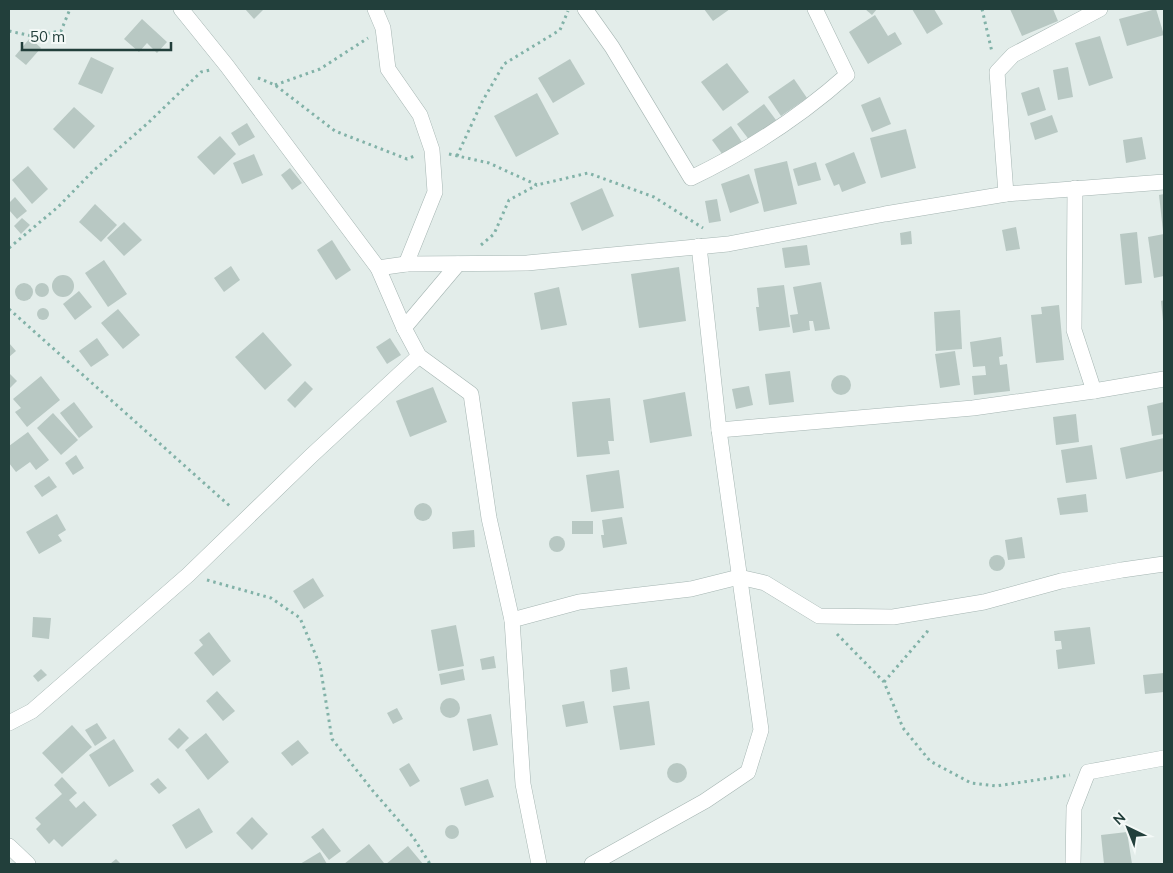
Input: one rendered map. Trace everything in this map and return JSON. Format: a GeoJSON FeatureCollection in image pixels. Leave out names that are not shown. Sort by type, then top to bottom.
{"type":"FeatureCollection","features":[{"type":"Feature","properties":{"kind":"street"},"geometry":{"type":"LineString","coordinates":[[181,9],[227,66],[378,268],[404,328],[419,356],[471,394],[489,518],[512,620],[523,784],[539,864]]}},
{"type":"Feature","properties":{"kind":"street"},"geometry":{"type":"LineString","coordinates":[[375,9],[383,28],[388,69],[420,115],[432,150],[435,192],[406,264]]}},
{"type":"Feature","properties":{"kind":"street"},"geometry":{"type":"LineString","coordinates":[[585,9],[612,47],[691,178],[730,160],[817,101],[847,75],[815,9]]}},
{"type":"Feature","properties":{"kind":"street"},"geometry":{"type":"LineString","coordinates":[[1006,194],[997,72],[1013,55],[1100,9]]}},
{"type":"Feature","properties":{"kind":"street"},"geometry":{"type":"LineString","coordinates":[[378,268],[406,264],[527,263],[728,244],[885,214],[1006,194],[1164,182]]}},
{"type":"Feature","properties":{"kind":"street"},"geometry":{"type":"LineString","coordinates":[[1075,188],[1074,330],[1094,391]]}},
{"type":"Feature","properties":{"kind":"street"},"geometry":{"type":"LineString","coordinates":[[592,864],[705,801],[748,772],[761,730],[719,430],[699,246]]}},
{"type":"Feature","properties":{"kind":"street"},"geometry":{"type":"LineString","coordinates":[[404,328],[458,264]]}},
{"type":"Feature","properties":{"kind":"street"},"geometry":{"type":"LineString","coordinates":[[9,723],[32,711],[188,575],[311,456],[419,356]]}},
{"type":"Feature","properties":{"kind":"street"},"geometry":{"type":"LineString","coordinates":[[719,430],[973,408],[1164,379]]}},
{"type":"Feature","properties":{"kind":"street"},"geometry":{"type":"LineString","coordinates":[[512,620],[579,602],[691,589],[739,577],[765,583],[819,616],[893,617],[984,602],[1061,581],[1164,564]]}},
{"type":"Feature","properties":{"kind":"street"},"geometry":{"type":"LineString","coordinates":[[1073,864],[1074,808],[1088,772],[1164,758]]}},
{"type":"Feature","properties":{"kind":"street"},"geometry":{"type":"LineString","coordinates":[[9,846],[28,864]]}},
{"type":"Feature","properties":{"kind":"path"},"geometry":{"type":"LineString","coordinates":[[9,31],[32,36],[61,31],[70,9]]}},
{"type":"Feature","properties":{"kind":"path"},"geometry":{"type":"LineString","coordinates":[[458,156],[482,102],[504,64],[560,30],[569,9]]}},
{"type":"Feature","properties":{"kind":"path"},"geometry":{"type":"LineString","coordinates":[[982,9],[997,72]]}},
{"type":"Feature","properties":{"kind":"path"},"geometry":{"type":"LineString","coordinates":[[275,85],[320,69],[383,28]]}},
{"type":"Feature","properties":{"kind":"path"},"geometry":{"type":"LineString","coordinates":[[9,248],[58,207],[94,170],[148,123],[201,72],[227,66],[275,85],[335,130],[408,158],[432,150],[490,163],[537,185]]}},
{"type":"Feature","properties":{"kind":"path"},"geometry":{"type":"LineString","coordinates":[[480,246],[494,234],[509,200],[537,185],[588,173],[654,197],[703,228]]}},
{"type":"Feature","properties":{"kind":"path"},"geometry":{"type":"LineString","coordinates":[[9,309],[245,520]]}},
{"type":"Feature","properties":{"kind":"path"},"geometry":{"type":"LineString","coordinates":[[188,575],[271,598],[300,618],[320,665],[332,739],[373,791],[414,837],[430,864]]}},
{"type":"Feature","properties":{"kind":"path"},"geometry":{"type":"LineString","coordinates":[[884,682],[927,632],[934,609]]}},
{"type":"Feature","properties":{"kind":"path"},"geometry":{"type":"LineString","coordinates":[[819,616],[884,682],[903,728],[930,761],[971,783],[996,786],[1088,772]]}},
{"type":"Feature","properties":{"kind":"building"},"geometry":{"type":"Polygon","coordinates":[[[245,9],[264,9],[254,19],[245,9]]]}},
{"type":"Feature","properties":{"kind":"building"},"geometry":{"type":"Polygon","coordinates":[[[704,9],[730,9],[713,21],[704,9]]]}},
{"type":"Feature","properties":{"kind":"building"},"geometry":{"type":"Polygon","coordinates":[[[865,9],[877,9],[872,15],[865,9]]]}},
{"type":"Feature","properties":{"kind":"building"},"geometry":{"type":"Polygon","coordinates":[[[912,9],[934,9],[943,24],[927,34],[912,9]]]}},
{"type":"Feature","properties":{"kind":"building"},"geometry":{"type":"Polygon","coordinates":[[[1010,9],[1053,9],[1058,21],[1022,36],[1010,9]]]}},
{"type":"Feature","properties":{"kind":"building"},"geometry":{"type":"Polygon","coordinates":[[[1156,9],[1164,35],[1127,46],[1119,19],[1156,9]]]}},
{"type":"Feature","properties":{"kind":"building"},"geometry":{"type":"Polygon","coordinates":[[[875,15],[888,36],[895,32],[902,44],[868,64],[849,32],[875,15]]]}},
{"type":"Feature","properties":{"kind":"building"},"geometry":{"type":"Polygon","coordinates":[[[142,19],[167,42],[157,53],[147,43],[139,52],[124,39],[142,19]]]}},
{"type":"Feature","properties":{"kind":"building"},"geometry":{"type":"Polygon","coordinates":[[[1100,36],[1113,78],[1089,86],[1075,43],[1100,36]]]}},
{"type":"Feature","properties":{"kind":"building"},"geometry":{"type":"Polygon","coordinates":[[[30,38],[41,48],[26,65],[15,56],[30,38]]]}},
{"type":"Feature","properties":{"kind":"building"},"geometry":{"type":"Polygon","coordinates":[[[91,57],[114,68],[102,94],[78,84],[91,57]]]}},
{"type":"Feature","properties":{"kind":"building"},"geometry":{"type":"Polygon","coordinates":[[[570,59],[585,84],[553,103],[538,78],[570,59]]]}},
{"type":"Feature","properties":{"kind":"building"},"geometry":{"type":"Polygon","coordinates":[[[727,63],[749,92],[723,111],[701,82],[727,63]]]}},
{"type":"Feature","properties":{"kind":"building"},"geometry":{"type":"Polygon","coordinates":[[[1068,67],[1073,97],[1058,100],[1053,70],[1068,67]]]}},
{"type":"Feature","properties":{"kind":"building"},"geometry":{"type":"Polygon","coordinates":[[[794,79],[807,98],[781,116],[768,97],[794,79]]]}},
{"type":"Feature","properties":{"kind":"building"},"geometry":{"type":"Polygon","coordinates":[[[1039,87],[1046,110],[1028,116],[1021,93],[1039,87]]]}},
{"type":"Feature","properties":{"kind":"building"},"geometry":{"type":"Polygon","coordinates":[[[537,93],[559,134],[516,157],[494,116],[537,93]]]}},
{"type":"Feature","properties":{"kind":"building"},"geometry":{"type":"Polygon","coordinates":[[[880,97],[891,124],[872,132],[861,105],[880,97]]]}},
{"type":"Feature","properties":{"kind":"building"},"geometry":{"type":"Polygon","coordinates":[[[764,104],[776,120],[750,141],[737,124],[764,104]]]}},
{"type":"Feature","properties":{"kind":"building"},"geometry":{"type":"Polygon","coordinates":[[[74,107],[95,126],[74,149],[53,129],[74,107]]]}},
{"type":"Feature","properties":{"kind":"building"},"geometry":{"type":"Polygon","coordinates":[[[1052,115],[1058,132],[1035,140],[1030,123],[1052,115]]]}},
{"type":"Feature","properties":{"kind":"building"},"geometry":{"type":"Polygon","coordinates":[[[247,123],[255,137],[239,146],[231,133],[247,123]]]}},
{"type":"Feature","properties":{"kind":"building"},"geometry":{"type":"Polygon","coordinates":[[[731,126],[744,145],[725,158],[712,140],[731,126]]]}},
{"type":"Feature","properties":{"kind":"building"},"geometry":{"type":"Polygon","coordinates":[[[906,129],[916,168],[881,178],[870,138],[906,129]]]}},
{"type":"Feature","properties":{"kind":"building"},"geometry":{"type":"Polygon","coordinates":[[[220,136],[236,154],[214,175],[197,157],[220,136]]]}},
{"type":"Feature","properties":{"kind":"building"},"geometry":{"type":"Polygon","coordinates":[[[1142,137],[1146,159],[1126,163],[1123,140],[1142,137]]]}},
{"type":"Feature","properties":{"kind":"building"},"geometry":{"type":"Polygon","coordinates":[[[854,152],[866,183],[842,192],[839,184],[834,186],[825,164],[854,152]]]}},
{"type":"Feature","properties":{"kind":"building"},"geometry":{"type":"Polygon","coordinates":[[[254,154],[263,175],[242,184],[233,163],[254,154]]]}},
{"type":"Feature","properties":{"kind":"building"},"geometry":{"type":"Polygon","coordinates":[[[787,161],[797,204],[764,212],[754,169],[787,161]]]}},
{"type":"Feature","properties":{"kind":"building"},"geometry":{"type":"Polygon","coordinates":[[[816,162],[821,180],[798,186],[793,169],[816,162]]]}},
{"type":"Feature","properties":{"kind":"building"},"geometry":{"type":"Polygon","coordinates":[[[28,166],[48,189],[32,204],[12,180],[28,166]]]}},
{"type":"Feature","properties":{"kind":"building"},"geometry":{"type":"Polygon","coordinates":[[[290,168],[302,183],[292,190],[281,175],[290,168]]]}},
{"type":"Feature","properties":{"kind":"building"},"geometry":{"type":"Polygon","coordinates":[[[749,174],[759,203],[730,213],[721,184],[749,174]]]}},
{"type":"Feature","properties":{"kind":"building"},"geometry":{"type":"Polygon","coordinates":[[[602,188],[614,216],[582,231],[570,203],[602,188]]]}},
{"type":"Feature","properties":{"kind":"building"},"geometry":{"type":"Polygon","coordinates":[[[1164,194],[1164,231],[1163,231],[1159,195],[1164,194]]]}},
{"type":"Feature","properties":{"kind":"building"},"geometry":{"type":"Polygon","coordinates":[[[15,197],[27,211],[17,219],[9,210],[9,203],[15,197]]]}},
{"type":"Feature","properties":{"kind":"building"},"geometry":{"type":"Polygon","coordinates":[[[717,199],[721,221],[709,223],[705,201],[717,199]]]}},
{"type":"Feature","properties":{"kind":"building"},"geometry":{"type":"Polygon","coordinates":[[[95,204],[117,225],[101,242],[79,222],[95,204]]]}},
{"type":"Feature","properties":{"kind":"building"},"geometry":{"type":"Polygon","coordinates":[[[22,218],[30,225],[21,234],[14,226],[22,218]]]}},
{"type":"Feature","properties":{"kind":"building"},"geometry":{"type":"Polygon","coordinates":[[[124,222],[142,240],[124,256],[107,238],[124,222]]]}},
{"type":"Feature","properties":{"kind":"building"},"geometry":{"type":"Polygon","coordinates":[[[1016,227],[1020,249],[1006,251],[1002,230],[1016,227]]]}},
{"type":"Feature","properties":{"kind":"building"},"geometry":{"type":"Polygon","coordinates":[[[911,231],[912,244],[901,245],[900,233],[911,231]]]}},
{"type":"Feature","properties":{"kind":"building"},"geometry":{"type":"Polygon","coordinates":[[[1137,232],[1142,283],[1125,285],[1120,234],[1137,232]]]}},
{"type":"Feature","properties":{"kind":"building"},"geometry":{"type":"Polygon","coordinates":[[[1164,234],[1164,276],[1154,278],[1148,237],[1164,234]]]}},
{"type":"Feature","properties":{"kind":"building"},"geometry":{"type":"Polygon","coordinates":[[[332,240],[351,270],[336,280],[317,250],[332,240]]]}},
{"type":"Feature","properties":{"kind":"building"},"geometry":{"type":"Polygon","coordinates":[[[807,245],[810,265],[785,268],[782,248],[807,245]]]}},
{"type":"Feature","properties":{"kind":"building"},"geometry":{"type":"Polygon","coordinates":[[[104,260],[127,294],[108,307],[85,273],[104,260]]]}},
{"type":"Feature","properties":{"kind":"building"},"geometry":{"type":"Polygon","coordinates":[[[231,266],[240,280],[224,292],[214,278],[231,266]]]}},
{"type":"Feature","properties":{"kind":"building"},"geometry":{"type":"Polygon","coordinates":[[[679,267],[686,321],[639,328],[631,274],[679,267]]]}},
{"type":"Feature","properties":{"kind":"building"},"geometry":{"type":"Polygon","coordinates":[[[63,275],[71,278],[74,286],[71,294],[63,297],[55,294],[52,286],[55,278],[63,275]]]}},
{"type":"Feature","properties":{"kind":"building"},"geometry":{"type":"Polygon","coordinates":[[[821,282],[830,329],[815,331],[813,321],[809,321],[810,330],[793,333],[790,315],[798,314],[793,287],[821,282]]]}},
{"type":"Feature","properties":{"kind":"building"},"geometry":{"type":"Polygon","coordinates":[[[24,283],[30,286],[33,292],[30,298],[24,301],[18,298],[15,292],[18,286],[24,283]]]}},
{"type":"Feature","properties":{"kind":"building"},"geometry":{"type":"Polygon","coordinates":[[[42,283],[47,285],[49,290],[47,295],[42,297],[37,295],[35,290],[37,285],[42,283]]]}},
{"type":"Feature","properties":{"kind":"building"},"geometry":{"type":"Polygon","coordinates":[[[784,285],[790,327],[759,331],[756,307],[759,307],[757,288],[784,285]]]}},
{"type":"Feature","properties":{"kind":"building"},"geometry":{"type":"Polygon","coordinates":[[[559,287],[567,325],[541,330],[534,293],[559,287]]]}},
{"type":"Feature","properties":{"kind":"building"},"geometry":{"type":"Polygon","coordinates":[[[79,291],[92,307],[75,320],[63,304],[79,291]]]}},
{"type":"Feature","properties":{"kind":"building"},"geometry":{"type":"Polygon","coordinates":[[[1164,300],[1164,321],[1163,321],[1161,301],[1164,300]]]}},
{"type":"Feature","properties":{"kind":"building"},"geometry":{"type":"Polygon","coordinates":[[[1059,305],[1064,360],[1036,363],[1031,315],[1042,314],[1041,307],[1059,305]]]}},
{"type":"Feature","properties":{"kind":"building"},"geometry":{"type":"Polygon","coordinates":[[[45,308],[48,309],[48,319],[41,320],[38,319],[37,312],[38,309],[45,308]]]}},
{"type":"Feature","properties":{"kind":"building"},"geometry":{"type":"Polygon","coordinates":[[[118,309],[140,335],[123,349],[101,323],[118,309]]]}},
{"type":"Feature","properties":{"kind":"building"},"geometry":{"type":"Polygon","coordinates":[[[960,310],[962,349],[936,351],[934,312],[960,310]]]}},
{"type":"Feature","properties":{"kind":"building"},"geometry":{"type":"Polygon","coordinates":[[[263,332],[292,365],[265,390],[235,357],[263,332]]]}},
{"type":"Feature","properties":{"kind":"building"},"geometry":{"type":"Polygon","coordinates":[[[1001,337],[1003,356],[999,357],[1000,365],[1007,364],[1010,391],[974,395],[972,376],[986,375],[985,366],[973,367],[970,342],[1001,337]]]}},
{"type":"Feature","properties":{"kind":"building"},"geometry":{"type":"Polygon","coordinates":[[[97,338],[109,355],[91,367],[79,351],[97,338]]]}},
{"type":"Feature","properties":{"kind":"building"},"geometry":{"type":"Polygon","coordinates":[[[390,338],[401,355],[387,364],[376,347],[390,338]]]}},
{"type":"Feature","properties":{"kind":"building"},"geometry":{"type":"Polygon","coordinates":[[[9,343],[16,351],[9,357],[9,343]]]}},
{"type":"Feature","properties":{"kind":"building"},"geometry":{"type":"Polygon","coordinates":[[[955,351],[960,385],[940,388],[935,354],[955,351]]]}},
{"type":"Feature","properties":{"kind":"building"},"geometry":{"type":"Polygon","coordinates":[[[790,371],[794,402],[769,405],[765,374],[790,371]]]}},
{"type":"Feature","properties":{"kind":"building"},"geometry":{"type":"Polygon","coordinates":[[[9,373],[17,381],[9,389],[9,373]]]}},
{"type":"Feature","properties":{"kind":"building"},"geometry":{"type":"Polygon","coordinates":[[[841,375],[848,378],[851,385],[848,392],[841,395],[834,392],[831,385],[834,378],[841,375]]]}},
{"type":"Feature","properties":{"kind":"building"},"geometry":{"type":"Polygon","coordinates":[[[41,376],[60,400],[27,427],[15,412],[21,408],[13,399],[41,376]]]}},
{"type":"Feature","properties":{"kind":"building"},"geometry":{"type":"Polygon","coordinates":[[[305,381],[313,389],[295,408],[287,400],[305,381]]]}},
{"type":"Feature","properties":{"kind":"building"},"geometry":{"type":"Polygon","coordinates":[[[749,386],[753,405],[736,409],[732,389],[749,386]]]}},
{"type":"Feature","properties":{"kind":"building"},"geometry":{"type":"Polygon","coordinates":[[[433,387],[447,422],[410,437],[396,401],[433,387]]]}},
{"type":"Feature","properties":{"kind":"building"},"geometry":{"type":"Polygon","coordinates":[[[685,392],[692,436],[650,443],[643,400],[685,392]]]}},
{"type":"Feature","properties":{"kind":"building"},"geometry":{"type":"Polygon","coordinates":[[[610,398],[614,441],[608,441],[610,454],[577,457],[572,402],[610,398]]]}},
{"type":"Feature","properties":{"kind":"building"},"geometry":{"type":"Polygon","coordinates":[[[74,402],[93,427],[79,438],[60,413],[74,402]]]}},
{"type":"Feature","properties":{"kind":"building"},"geometry":{"type":"Polygon","coordinates":[[[1164,402],[1164,434],[1152,436],[1147,406],[1164,402]]]}},
{"type":"Feature","properties":{"kind":"building"},"geometry":{"type":"Polygon","coordinates":[[[53,413],[78,440],[61,455],[37,428],[53,413]]]}},
{"type":"Feature","properties":{"kind":"building"},"geometry":{"type":"Polygon","coordinates":[[[1076,414],[1079,442],[1056,445],[1053,417],[1076,414]]]}},
{"type":"Feature","properties":{"kind":"building"},"geometry":{"type":"Polygon","coordinates":[[[28,432],[49,460],[36,470],[30,462],[16,472],[9,463],[9,446],[28,432]]]}},
{"type":"Feature","properties":{"kind":"building"},"geometry":{"type":"Polygon","coordinates":[[[1164,438],[1164,471],[1126,479],[1120,448],[1164,438]]]}},
{"type":"Feature","properties":{"kind":"building"},"geometry":{"type":"Polygon","coordinates":[[[1092,445],[1097,479],[1066,483],[1061,450],[1092,445]]]}},
{"type":"Feature","properties":{"kind":"building"},"geometry":{"type":"Polygon","coordinates":[[[76,455],[84,468],[73,475],[65,463],[76,455]]]}},
{"type":"Feature","properties":{"kind":"building"},"geometry":{"type":"Polygon","coordinates":[[[619,470],[624,508],[591,512],[586,475],[619,470]]]}},
{"type":"Feature","properties":{"kind":"building"},"geometry":{"type":"Polygon","coordinates":[[[49,476],[57,487],[42,497],[34,486],[49,476]]]}},
{"type":"Feature","properties":{"kind":"building"},"geometry":{"type":"Polygon","coordinates":[[[1086,494],[1088,512],[1060,515],[1057,498],[1086,494]]]}},
{"type":"Feature","properties":{"kind":"building"},"geometry":{"type":"Polygon","coordinates":[[[423,503],[429,506],[432,512],[429,518],[423,521],[417,518],[414,512],[417,506],[423,503]]]}},
{"type":"Feature","properties":{"kind":"building"},"geometry":{"type":"Polygon","coordinates":[[[57,514],[66,530],[58,535],[62,541],[39,554],[26,532],[57,514]]]}},
{"type":"Feature","properties":{"kind":"building"},"geometry":{"type":"Polygon","coordinates":[[[622,517],[627,544],[603,548],[601,535],[604,535],[602,520],[622,517]]]}},
{"type":"Feature","properties":{"kind":"building"},"geometry":{"type":"Polygon","coordinates":[[[572,521],[593,521],[593,534],[572,534],[572,521]]]}},
{"type":"Feature","properties":{"kind":"building"},"geometry":{"type":"Polygon","coordinates":[[[474,530],[475,547],[453,549],[452,532],[474,530]]]}},
{"type":"Feature","properties":{"kind":"building"},"geometry":{"type":"Polygon","coordinates":[[[554,536],[560,536],[565,541],[563,550],[554,552],[549,547],[549,541],[554,536]]]}},
{"type":"Feature","properties":{"kind":"building"},"geometry":{"type":"Polygon","coordinates":[[[1022,537],[1025,558],[1008,560],[1005,540],[1022,537]]]}},
{"type":"Feature","properties":{"kind":"building"},"geometry":{"type":"Polygon","coordinates":[[[994,555],[1000,555],[1005,560],[1003,569],[994,571],[989,566],[989,560],[994,555]]]}},
{"type":"Feature","properties":{"kind":"building"},"geometry":{"type":"Polygon","coordinates":[[[313,578],[324,596],[304,609],[293,591],[313,578]]]}},
{"type":"Feature","properties":{"kind":"building"},"geometry":{"type":"Polygon","coordinates":[[[33,617],[51,618],[49,639],[32,637],[33,617]]]}},
{"type":"Feature","properties":{"kind":"building"},"geometry":{"type":"Polygon","coordinates":[[[456,625],[464,666],[438,671],[431,630],[456,625]]]}},
{"type":"Feature","properties":{"kind":"building"},"geometry":{"type":"Polygon","coordinates":[[[1090,627],[1095,664],[1058,669],[1056,650],[1062,649],[1061,641],[1055,641],[1054,631],[1090,627]]]}},
{"type":"Feature","properties":{"kind":"building"},"geometry":{"type":"Polygon","coordinates":[[[209,632],[231,661],[213,676],[194,653],[203,645],[199,640],[209,632]]]}},
{"type":"Feature","properties":{"kind":"building"},"geometry":{"type":"Polygon","coordinates":[[[494,656],[496,668],[482,670],[480,659],[494,656]]]}},
{"type":"Feature","properties":{"kind":"building"},"geometry":{"type":"Polygon","coordinates":[[[627,667],[630,689],[612,692],[610,670],[627,667]]]}},
{"type":"Feature","properties":{"kind":"building"},"geometry":{"type":"Polygon","coordinates":[[[41,669],[47,675],[38,682],[33,676],[41,669]]]}},
{"type":"Feature","properties":{"kind":"building"},"geometry":{"type":"Polygon","coordinates":[[[463,669],[465,680],[441,685],[439,674],[463,669]]]}},
{"type":"Feature","properties":{"kind":"building"},"geometry":{"type":"Polygon","coordinates":[[[1164,673],[1164,692],[1145,694],[1143,675],[1164,673]]]}},
{"type":"Feature","properties":{"kind":"building"},"geometry":{"type":"Polygon","coordinates":[[[217,691],[235,711],[223,721],[206,701],[217,691]]]}},
{"type":"Feature","properties":{"kind":"building"},"geometry":{"type":"Polygon","coordinates":[[[450,698],[457,701],[460,708],[457,715],[450,718],[443,715],[440,708],[443,701],[450,698]]]}},
{"type":"Feature","properties":{"kind":"building"},"geometry":{"type":"Polygon","coordinates":[[[584,701],[588,723],[566,727],[562,705],[584,701]]]}},
{"type":"Feature","properties":{"kind":"building"},"geometry":{"type":"Polygon","coordinates":[[[649,701],[655,745],[620,750],[613,706],[649,701]]]}},
{"type":"Feature","properties":{"kind":"building"},"geometry":{"type":"Polygon","coordinates":[[[397,708],[403,719],[393,724],[387,713],[397,708]]]}},
{"type":"Feature","properties":{"kind":"building"},"geometry":{"type":"Polygon","coordinates":[[[491,714],[498,745],[473,751],[467,719],[491,714]]]}},
{"type":"Feature","properties":{"kind":"building"},"geometry":{"type":"Polygon","coordinates":[[[97,723],[107,738],[95,746],[85,730],[97,723]]]}},
{"type":"Feature","properties":{"kind":"building"},"geometry":{"type":"Polygon","coordinates":[[[72,725],[92,747],[62,774],[42,753],[72,725]]]}},
{"type":"Feature","properties":{"kind":"building"},"geometry":{"type":"Polygon","coordinates":[[[179,728],[189,738],[178,749],[168,739],[179,728]]]}},
{"type":"Feature","properties":{"kind":"building"},"geometry":{"type":"Polygon","coordinates":[[[206,733],[229,762],[208,780],[185,750],[206,733]]]}},
{"type":"Feature","properties":{"kind":"building"},"geometry":{"type":"Polygon","coordinates":[[[114,739],[134,771],[109,787],[89,755],[114,739]]]}},
{"type":"Feature","properties":{"kind":"building"},"geometry":{"type":"Polygon","coordinates":[[[298,740],[309,753],[292,766],[281,753],[298,740]]]}},
{"type":"Feature","properties":{"kind":"building"},"geometry":{"type":"Polygon","coordinates":[[[409,763],[420,781],[410,787],[399,769],[409,763]]]}},
{"type":"Feature","properties":{"kind":"building"},"geometry":{"type":"Polygon","coordinates":[[[677,763],[684,766],[687,773],[684,780],[677,783],[670,780],[667,773],[670,766],[677,763]]]}},
{"type":"Feature","properties":{"kind":"building"},"geometry":{"type":"Polygon","coordinates":[[[62,777],[77,793],[69,800],[76,808],[84,801],[97,815],[62,847],[54,839],[49,844],[36,829],[41,824],[35,818],[62,794],[54,785],[62,777]]]}},
{"type":"Feature","properties":{"kind":"building"},"geometry":{"type":"Polygon","coordinates":[[[158,778],[167,788],[159,794],[150,784],[158,778]]]}},
{"type":"Feature","properties":{"kind":"building"},"geometry":{"type":"Polygon","coordinates":[[[488,779],[494,797],[465,806],[460,788],[488,779]]]}},
{"type":"Feature","properties":{"kind":"building"},"geometry":{"type":"Polygon","coordinates":[[[199,808],[213,832],[186,849],[172,825],[199,808]]]}},
{"type":"Feature","properties":{"kind":"building"},"geometry":{"type":"Polygon","coordinates":[[[252,817],[268,834],[252,850],[236,833],[252,817]]]}},
{"type":"Feature","properties":{"kind":"building"},"geometry":{"type":"Polygon","coordinates":[[[452,825],[457,827],[459,832],[457,837],[452,839],[447,837],[445,832],[447,827],[452,825]]]}},
{"type":"Feature","properties":{"kind":"building"},"geometry":{"type":"Polygon","coordinates":[[[323,828],[341,851],[329,860],[311,837],[323,828]]]}},
{"type":"Feature","properties":{"kind":"building"},"geometry":{"type":"Polygon","coordinates":[[[1127,832],[1132,864],[1104,864],[1101,835],[1127,832]]]}},
{"type":"Feature","properties":{"kind":"building"},"geometry":{"type":"Polygon","coordinates":[[[369,844],[384,863],[344,864],[369,844]]]}},
{"type":"Feature","properties":{"kind":"building"},"geometry":{"type":"Polygon","coordinates":[[[408,846],[423,864],[386,864],[408,846]]]}},
{"type":"Feature","properties":{"kind":"building"},"geometry":{"type":"Polygon","coordinates":[[[320,852],[327,864],[300,864],[320,852]]]}},
{"type":"Feature","properties":{"kind":"building"},"geometry":{"type":"Polygon","coordinates":[[[116,859],[121,864],[110,864],[116,859]]]}}]}
